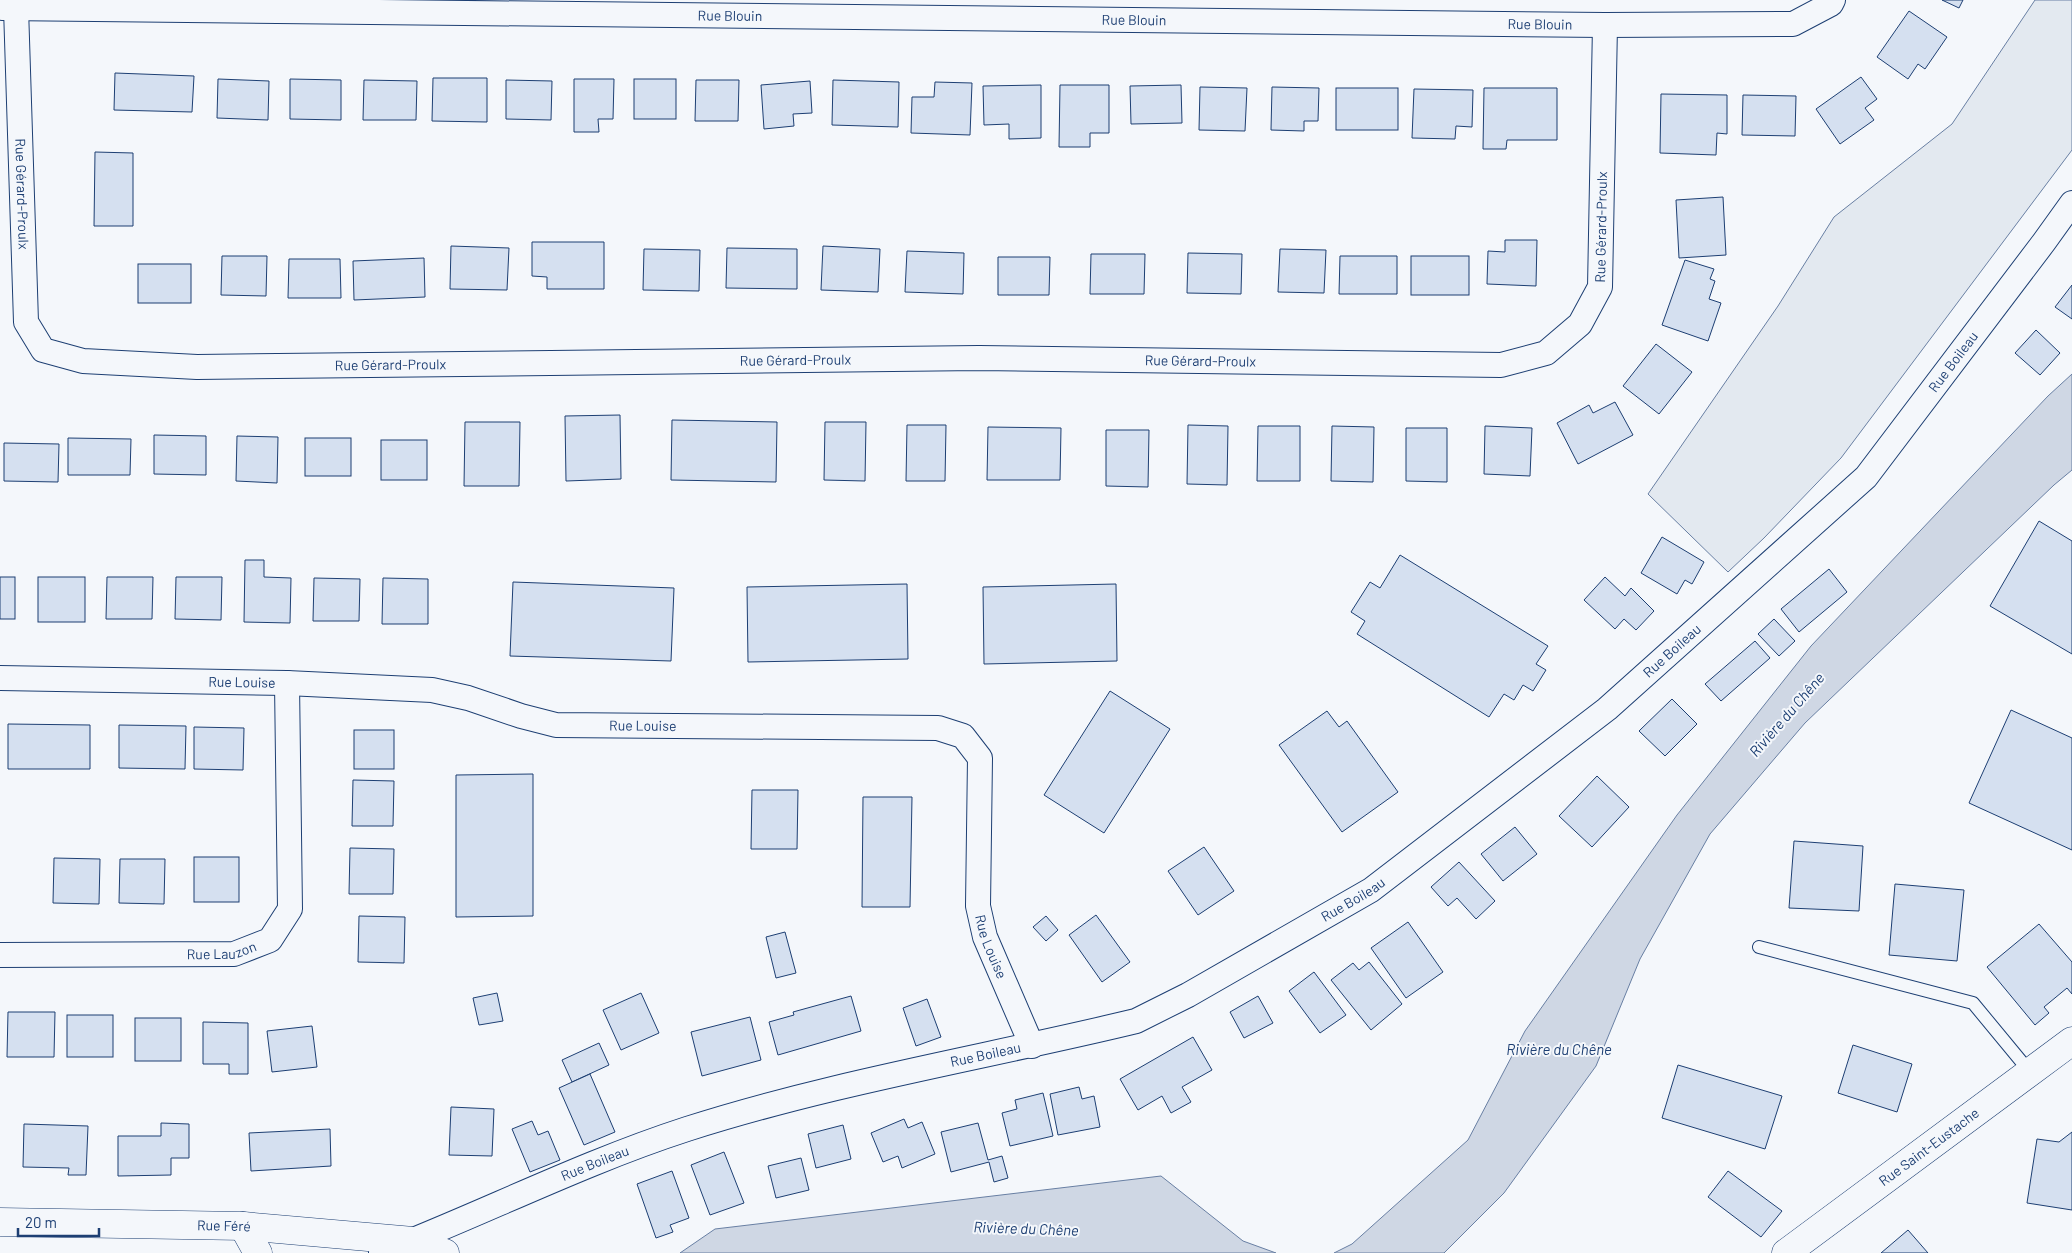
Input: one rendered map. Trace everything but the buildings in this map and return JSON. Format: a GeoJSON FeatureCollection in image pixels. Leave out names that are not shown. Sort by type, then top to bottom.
{"type":"FeatureCollection","features":[{"type":"Feature","properties":{"kind":"street","name":"Rue Blouin"},"geometry":{"type":"LineString","coordinates":[[8,8],[1605,25],[1793,24],[1830,4],[1833,0]]}},
{"type":"Feature","properties":{"kind":"street","name":"Rue Gérard-Proulx"},"geometry":{"type":"LineString","coordinates":[[8,8],[26,322],[43,350],[83,361],[197,367],[979,358],[1501,365],[1546,353],[1580,324],[1600,287],[1605,25]]}},
{"type":"Feature","properties":{"kind":"street","name":"Rue Boileau"},"geometry":{"type":"LineString","coordinates":[[381,1253],[413,1241],[586,1165],[687,1129],[781,1102],[1136,1021],[1188,995],[1371,890],[1608,710],[1866,478],[2072,203]]}},
{"type":"Feature","properties":{"kind":"street","name":"Rue Louise"},"geometry":{"type":"LineString","coordinates":[[0,678],[287,683],[432,690],[468,698],[521,716],[556,725],[938,728],[963,736],[980,758],[978,906],[985,937],[1032,1046]]}},
{"type":"Feature","properties":{"kind":"street","name":"Rue Lauzon"},"geometry":{"type":"LineString","coordinates":[[0,955],[234,954],[270,940],[290,908],[287,683]]}},
{"type":"Feature","properties":{"kind":"street","name":"Rue Saint-Eustache"},"geometry":{"type":"LineString","coordinates":[[1786,1253],[2072,1041]]}},
{"type":"Feature","properties":{"kind":"street","name":"Rue Féré"},"geometry":{"type":"LineString","coordinates":[[0,1222],[243,1226],[413,1241],[445,1253]]}},
{"type":"Feature","properties":{"kind":"street"},"geometry":{"type":"LineString","coordinates":[[243,1226],[258,1253]]}},
{"type":"Feature","properties":{"kind":"lane"},"geometry":{"type":"LineString","coordinates":[[1759,947],[1973,1003],[2030,1072]]}},
{"type":"Feature","properties":{"kind":"shaded area"},"geometry":{"type":"Polygon","coordinates":[[[2035,0],[2072,0],[2072,150],[1841,458],[1764,538],[1728,572],[1648,494],[1778,306],[1834,217],[1952,124],[2035,0]]]}},
{"type":"Feature","properties":{"kind":"water","name":"Rivière du Chêne"},"geometry":{"type":"Polygon","coordinates":[[[2072,374],[2072,470],[1805,723],[1710,834],[1640,959],[1596,1066],[1504,1193],[1444,1253],[1334,1253],[1352,1244],[1468,1140],[1525,1031],[1677,815],[1811,646],[2048,396],[2072,374]]]}},
{"type":"Feature","properties":{"kind":"water","name":"Rivière du Chêne"},"geometry":{"type":"Polygon","coordinates":[[[1161,1176],[1243,1241],[1276,1253],[680,1253],[715,1229],[1161,1176]]]}}]}
